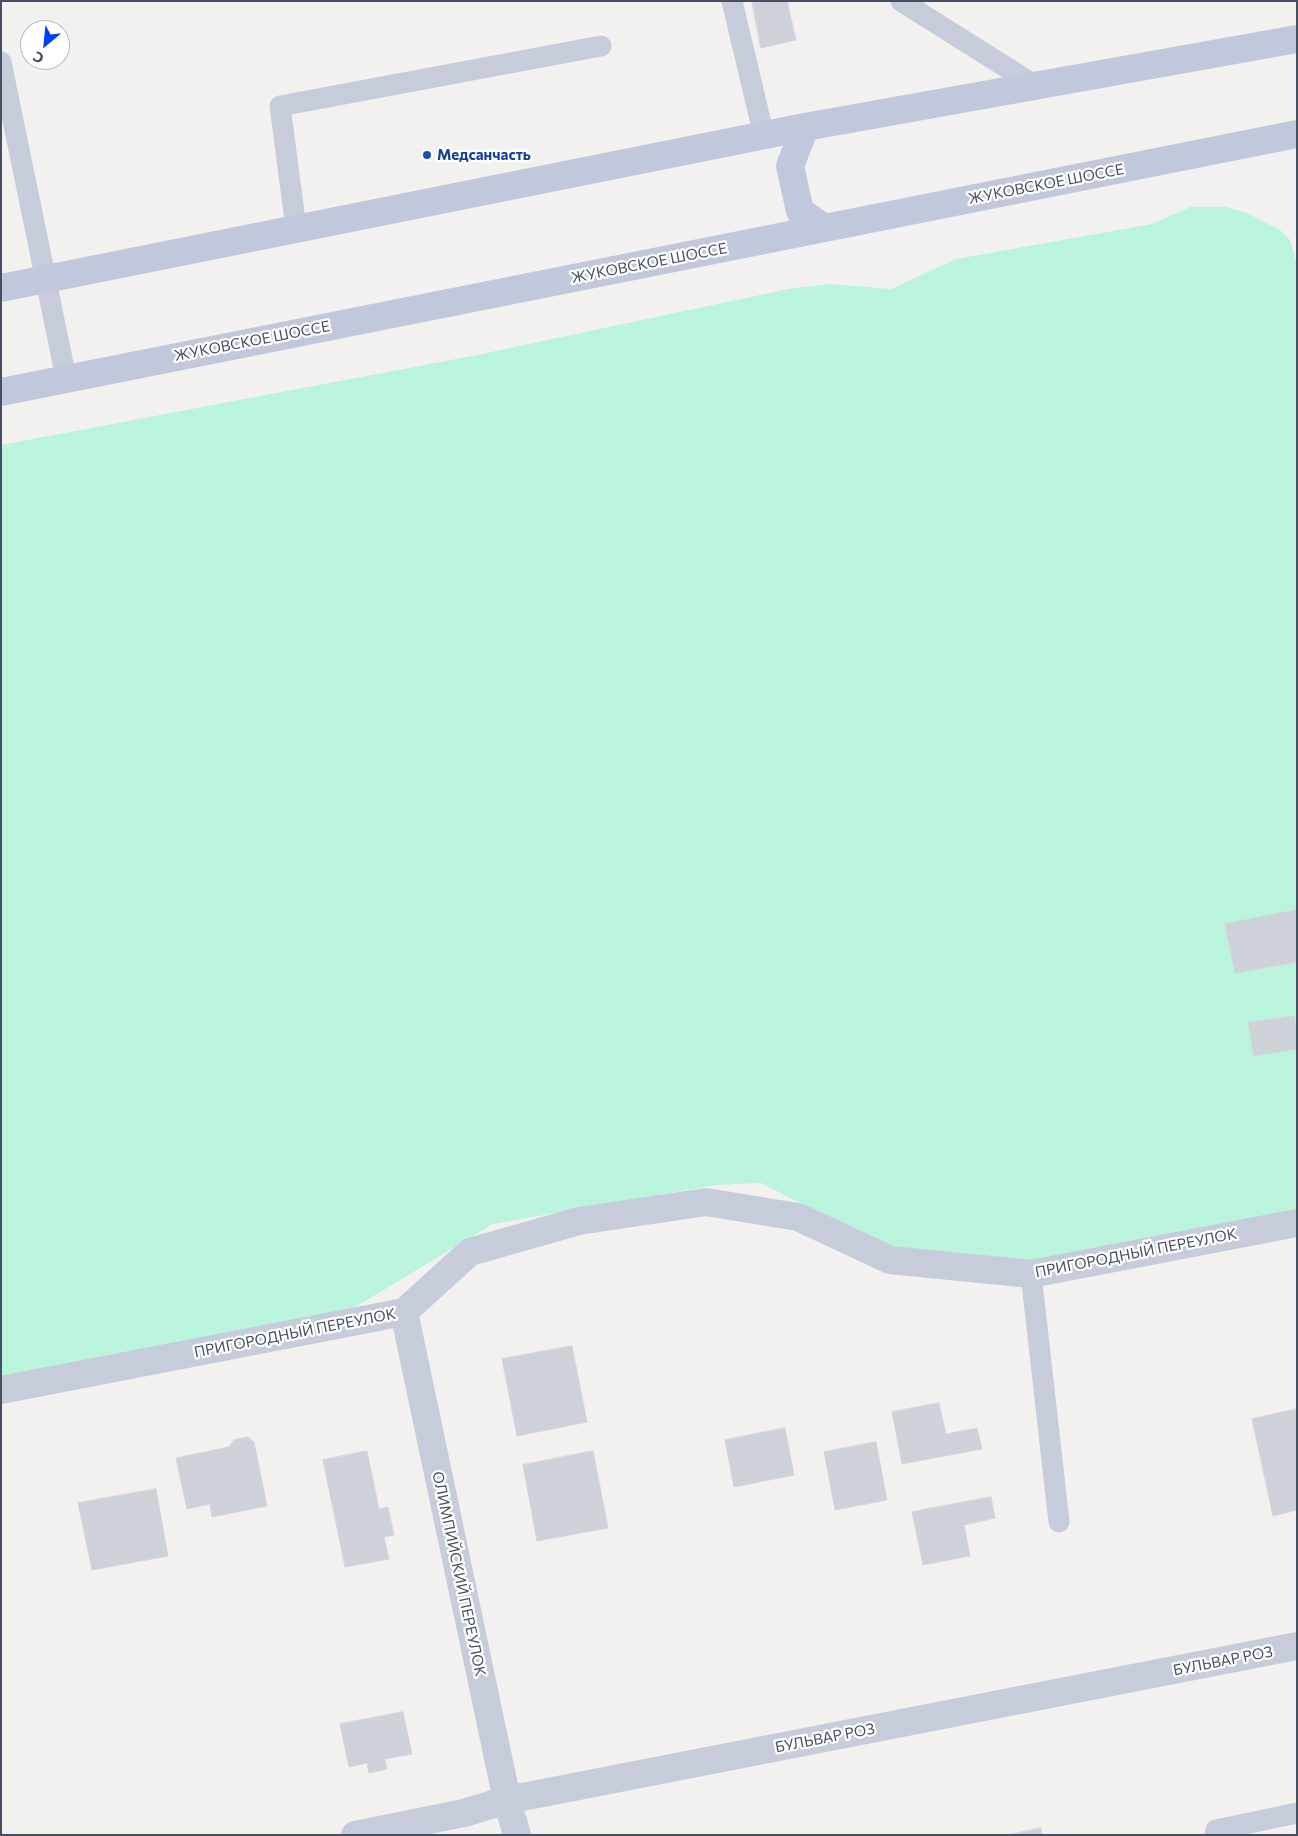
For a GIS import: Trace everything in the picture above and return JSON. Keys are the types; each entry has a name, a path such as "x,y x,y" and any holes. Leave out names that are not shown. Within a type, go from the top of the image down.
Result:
{"main road":[{"path":"1,288 805,127 1297,39"},
{"path":"805,127 790,166 800,210 824,228"},
{"name":"ЖУКОВСКОЕ ШОССЕ","path":"1,392 1297,134"}],"street":[{"name":"ПРИГОРОДНЫЙ ПЕРЕУЛОК","path":"1,1390 404,1312 470,1252 579,1220 706,1202 798,1217 890,1260 1031,1274 1297,1223"},
{"name":"ОЛИМПИЙСКИЙ ПЕРЕУЛОК","path":"404,1312 507,1800 517,1835"},
{"name":"БУЛЬВАР РОЗ","path":"354,1835 464,1813 507,1800 1297,1646"}],"lane":[{"path":"732,1 764,136"},
{"path":"901,1 1036,86"},
{"path":"296,228 280,106 601,46"},
{"path":"1,62 66,378"},
{"path":"1031,1274 1059,1522"},
{"path":"1215,1835 1216,1830 1297,1813"}],"green space":[{"path":"1190,207 1226,207 1247,213 1280,230 1290,240 1297,264 1297,1209 1028,1262 911,1255 876,1242 761,1183 716,1185 493,1224 342,1315 1,1379 1,445 472,356 788,289 830,284 891,289 956,259 1152,224"}],"building":[{"path":"752,1 787,1 796,40 761,48"},
{"path":"1297,910 1297,962 1235,973 1225,924"},
{"path":"1294,1016 1297,1031 1297,1049 1254,1056 1248,1023"},
{"path":"572,1346 587,1422 517,1436 502,1359"},
{"path":"939,1403 946,1434 977,1428 982,1449 902,1464 892,1412"},
{"path":"1297,1409 1297,1510 1273,1516 1252,1419"},
{"path":"785,1428 794,1475 734,1487 725,1440"},
{"path":"248,1437 254,1442 267,1506 212,1517 210,1504 187,1509 176,1458 229,1447 234,1440"},
{"path":"876,1442 887,1500 835,1510 824,1452"},
{"path":"367,1451 379,1509 388,1507 394,1535 384,1537 389,1559 345,1567 323,1460"},
{"path":"593,1451 608,1528 537,1541 523,1465"},
{"path":"156,1489 168,1556 92,1570 78,1503"},
{"path":"991,1497 995,1518 964,1525 970,1556 923,1565 912,1512"},
{"path":"403,1712 412,1754 385,1759 387,1769 369,1773 367,1763 349,1767 340,1724"},
{"path":"1041,1828 1042,1835 1009,1835"}],"place":[{"name":"Медсанчасть","path":"427,155"}]}
